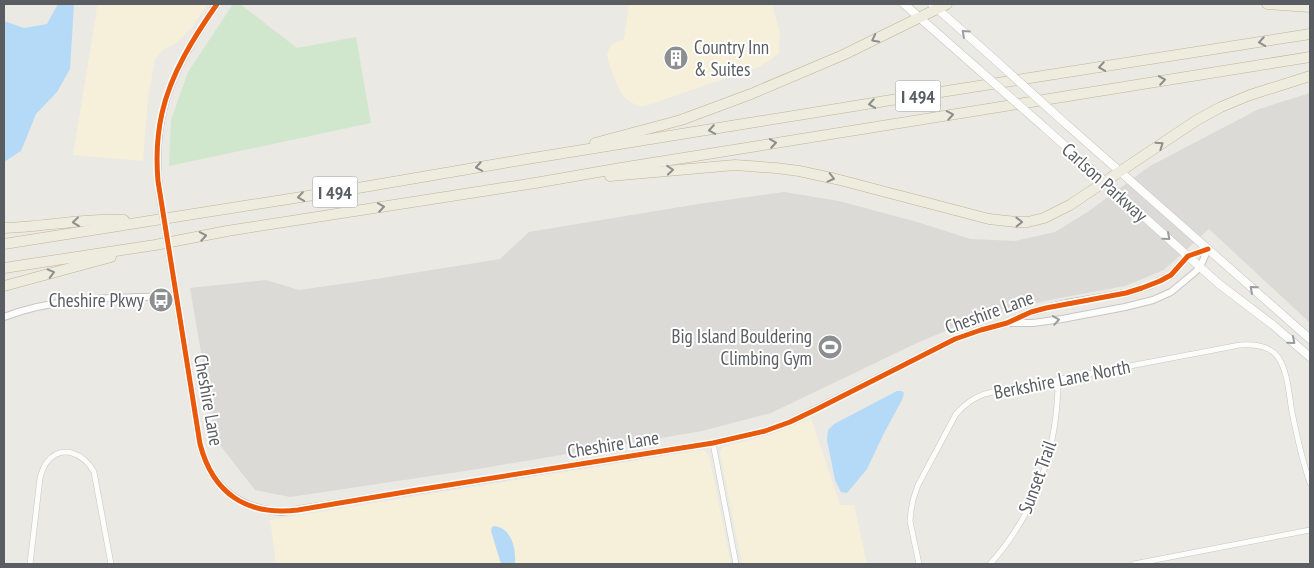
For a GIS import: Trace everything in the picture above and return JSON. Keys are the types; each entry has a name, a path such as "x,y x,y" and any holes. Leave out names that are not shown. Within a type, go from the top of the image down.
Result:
{"highway":[{"path":"1267,4 1310,7"},
{"path":"527,159 601,142 696,116 814,68 919,17 938,5"},
{"name":"I 494","path":"4,244 1310,34"},
{"name":"I 494","path":"4,268 1310,56"},
{"path":"535,183 728,166 751,166 799,171 836,179 989,219 1016,222 1035,220 1057,212 1089,193 1192,123 1221,107 1250,95 1310,76"},
{"path":"4,228 106,219 142,222"},
{"path":"4,286 155,244"}],"main road":[{"name":"Carlson Parkway","path":"904,4 1219,284 1273,325 1310,357"},
{"name":"Carlson Parkway","path":"938,5 1066,124 1310,339"}],"street":[{"name":"Cheshire Lane","path":"217,4 201,27 179,67 168,92 158,133 158,181 204,459 218,483 240,501 253,507 282,512 298,510 713,444 765,431 790,422 955,339 1007,323 1031,312 1126,293 1142,288 1160,281 1171,274 1188,256 1208,249"},
{"name":"Cheshire Lane","path":"1007,323 1034,323 1062,319 1146,302 1171,292 1181,284 1200,267 1208,249"},
{"path":"4,317 28,309 82,299 176,296"},
{"name":"Berkshire Lane North","path":"918,564 910,511 918,485 956,414 972,399 987,393 1240,345 1264,346 1277,356 1284,370 1302,458 1310,483"},
{"name":"Sunset Trail","path":"990,564 1003,549 1022,520 1042,478 1055,428 1058,379"},
{"path":"713,444 736,564"},
{"path":"30,564 40,478 48,461 55,456 65,453 73,453 80,456 90,464 94,472 111,564"},
{"path":"1134,564 1310,530"}],"shaded area":[{"path":"97,4 208,4 191,29 176,43 163,50 155,60 148,98 143,161 73,155"},
{"path":"629,4 772,4 780,34 779,53 759,67 648,105 634,104 621,93 607,55 612,44 624,39"},
{"path":"1310,93 1310,323 1209,229 1164,270 1125,286 1049,300 982,316 919,342 771,413 702,431 478,469 290,497 255,490 216,440 190,288 266,280 299,290 500,259 529,232 784,192 839,201 971,239 1015,241 1055,232 1089,211 1150,166 1259,109"},
{"path":"811,418 840,505 854,505 867,564 742,564 720,453 721,450 723,447 769,435"},
{"path":"701,450 709,455 731,564 276,564 270,520"}],"green space":[{"path":"233,4 240,4 297,48 356,37 371,123 169,166 171,120 188,72"}],"water":[{"path":"58,4 74,4 70,69 57,92 36,114 21,151 4,162 4,21 24,28 47,24"},
{"path":"897,391 904,393 902,400 867,469 847,493 841,492 835,480 827,440 828,430 834,424"},
{"path":"494,526 505,531 512,540 515,564 501,564 491,531"}],"cycle path":[{"path":"217,4 184,56 166,98 158,138 158,181 200,444 206,461 223,488 235,498 248,505 263,509 280,511 298,510 713,443 765,431 815,410 955,339 1007,323 1031,312 1126,293 1142,288 1171,275 1188,256 1208,249"}],"place":[{"name":"Country Inn & Suites","path":"676,58"},
{"name":"Cheshire Pkwy","path":"161,300"},
{"name":"Big Island Bouldering Climbing Gym","path":"830,347"}]}
